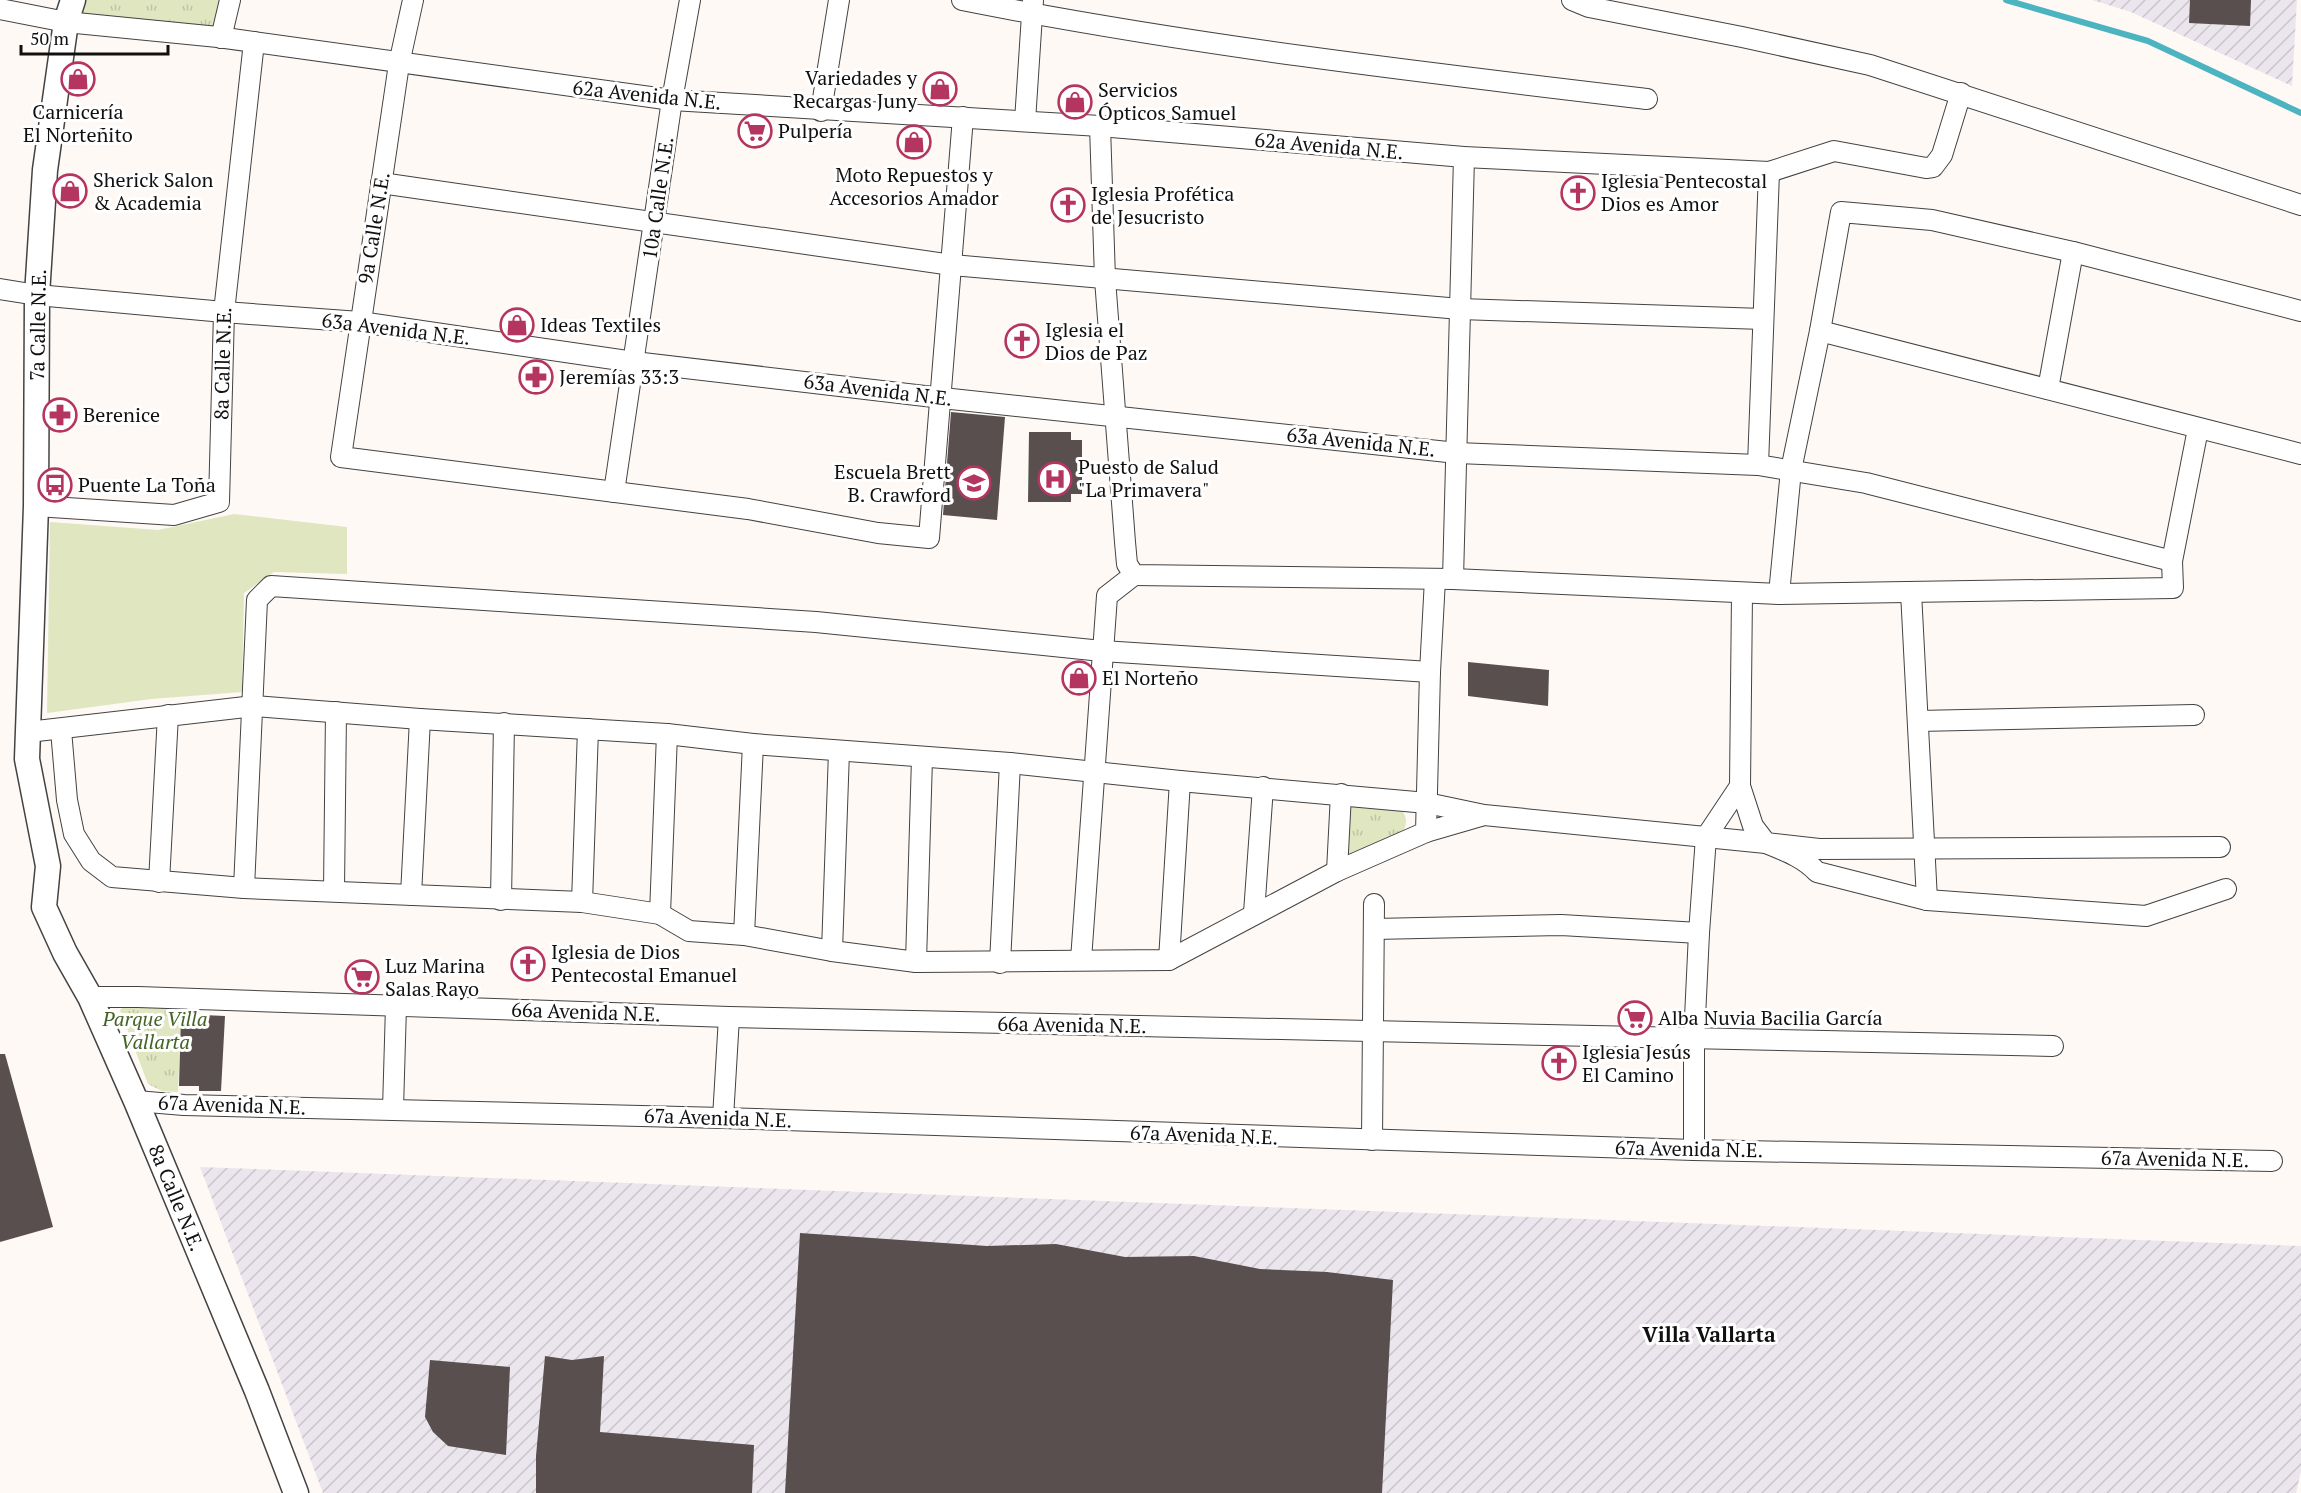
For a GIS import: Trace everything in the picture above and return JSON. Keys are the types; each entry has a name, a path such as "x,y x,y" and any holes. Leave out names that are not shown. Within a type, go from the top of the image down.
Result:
{"street":[{"path":"221,38 230,0"},
{"name":"9a Calle N.E.","path":"413,0 399,64 341,457 614,492"},
{"name":"10a Calle N.E.","path":"614,492 672,100 690,0"},
{"path":"821,111 839,0"},
{"path":"962,0 1033,7 1162,37 1481,80 1647,99"},
{"path":"1572,0 1589,7 1870,65 2301,205"},
{"path":"1024,121 1033,7"},
{"name":"62a Avenida N.E.","path":"0,9 70,11 221,38 672,100 821,111 1100,126 1464,157 1769,172 1834,151 1926,168 1933,166 1942,156 1961,93"},
{"name":"7a Calle N.E.","path":"44,907 48,866 27,759 36,506 37,295 45,170 70,11"},
{"name":"8a Calle N.E.","path":"36,506 174,515 219,502 224,312 254,42"},
{"path":"614,492 748,509 878,533 929,538 963,117"},
{"path":"1100,126 1105,279 1127,564 1134,576"},
{"path":"1426,832 1430,672 1444,579 1457,453 1464,157"},
{"path":"1758,465 1769,172"},
{"path":"381,183 952,265 1460,309 1763,319"},
{"path":"1779,594 1791,471 1820,331 1841,212 1932,220 2073,252 2301,311"},
{"path":"2049,389 2073,252"},
{"name":"63a Avenida N.E.","path":"0,289 37,295 360,322 634,362 942,398 1457,453 1758,465 1866,483 2172,561"},
{"path":"1820,331 2301,454"},
{"path":"1081,960 1107,596 1134,576 1444,579 1779,594 2173,588 2172,561 2198,429"},
{"path":"244,888 254,706 256,600 271,586 816,622 1102,651 1430,672"},
{"path":"1742,592 1740,786 1753,826 1766,843 1796,856 1817,872 1927,900 2146,916 2226,889"},
{"path":"1911,592 1927,900"},
{"path":"28,732 254,706 667,734 753,744 1011,763 1180,781 1341,794 1427,803 1484,815 1705,850 1766,843 1819,849 2220,848"},
{"path":"334,890 336,712"},
{"path":"1918,721 2194,715"},
{"path":"159,882 168,716"},
{"path":"411,895 420,719"},
{"path":"501,900 504,723"},
{"path":"61,729 67,800 74,834 91,861 112,877 244,888 582,902 660,914 689,932 744,935 832,951 916,962 1169,960 1337,871 1426,832 1484,815"},
{"path":"582,902 588,729"},
{"path":"660,914 667,734"},
{"path":"744,935 753,744"},
{"path":"832,951 839,751"},
{"path":"916,962 922,758"},
{"path":"1000,963 1011,763"},
{"path":"1169,960 1180,781"},
{"path":"1694,1150 1694,1039 1705,850 1740,786"},
{"path":"1254,913 1263,787"},
{"path":"1337,871 1341,794"},
{"path":"1372,1140 1374,904"},
{"name":"8a Calle N.E.","path":"44,907 65,954 90,997 136,1101 257,1391 296,1493"},
{"path":"1374,929 1561,925 1699,933"},
{"name":"66a Avenida N.E.","path":"90,997 729,1017 1373,1033 2053,1046"},
{"path":"393,1109 396,1006"},
{"path":"723,1118 729,1017"},
{"name":"67a Avenida N.E.","path":"136,1101 184,1105 723,1118 1694,1150 2271,1161"}],"shaded area":[{"path":"2092,0 2297,0 2292,86 2131,12"},
{"path":"200,1167 2301,1246 2301,1471 2296,1493 323,1493"}],"green space":[{"path":"73,0 228,0 218,37 66,22"},
{"path":"234,514 347,527 347,574 274,572 244,593 242,692 151,699 47,713 50,522 158,530"},
{"path":"1351,805 1401,809 1406,821 1402,834 1347,858"},
{"name":"Parque Villa Vallarta","path":"128,1004 181,1007 178,1092 162,1091 148,1084 120,1010"}],"building":[{"path":"2190,0 2251,0 2250,26 2189,23"},
{"path":"951,412 1005,417 997,520 943,515"},
{"path":"1029,432 1071,432 1071,440 1082,440 1082,494 1071,494 1071,502 1028,502"},
{"path":"1468,662 1549,670 1548,706 1468,696"},
{"path":"181,1014 225,1016 221,1091 199,1091 199,1086 179,1086"},
{"path":"0,1054 5,1054 53,1227 0,1242"},
{"path":"800,1233 987,1246 1056,1244 1125,1257 1194,1256 1260,1269 1327,1272 1393,1280 1382,1493 785,1493"},
{"path":"545,1356 572,1360 604,1356 600,1432 754,1445 752,1493 536,1493 536,1456"},
{"path":"430,1360 510,1367 506,1455 448,1446 433,1432 425,1417"}],"waterway":[{"path":"2006,0 2148,41 2301,113"}],"place":[{"name":"Carnicería El Norteñito","path":"78,79"},
{"name":"Variedades y Recargas Juny","path":"940,89"},
{"name":"Servicios Ópticos Samuel","path":"1075,102"},
{"name":"Pulpería","path":"755,131"},
{"name":"Moto Repuestos y Accesorios Amador","path":"914,142"},
{"name":"Sherick Salon & Academia","path":"70,191"},
{"name":"Iglesia Pentecostal Dios es Amor","path":"1578,193"},
{"name":"Iglesia Profética de Jesucristo","path":"1068,205"},
{"name":"Ideas Textiles","path":"517,325"},
{"name":"Iglesia el Dios de Paz","path":"1022,341"},
{"name":"Jeremías 33:3","path":"536,377"},
{"name":"Berenice","path":"60,415"},
{"name":"Puesto de Salud \"La Primavera\"","path":"1055,479"},
{"name":"Escuela Brett B. Crawford","path":"974,483"},
{"name":"Puente La Toña","path":"55,485"},
{"name":"El Norteño","path":"1079,678"},
{"name":"Iglesia de Dios Pentecostal Emanuel","path":"528,964"},
{"name":"Luz Marina Salas Rayo","path":"362,977"},
{"name":"Alba Nuvia Bacilia García","path":"1635,1018"},
{"name":"Iglesia Jesús El Camino","path":"1559,1063"}],"district":[{"name":"Villa Vallarta","path":"1709,1335"}]}
